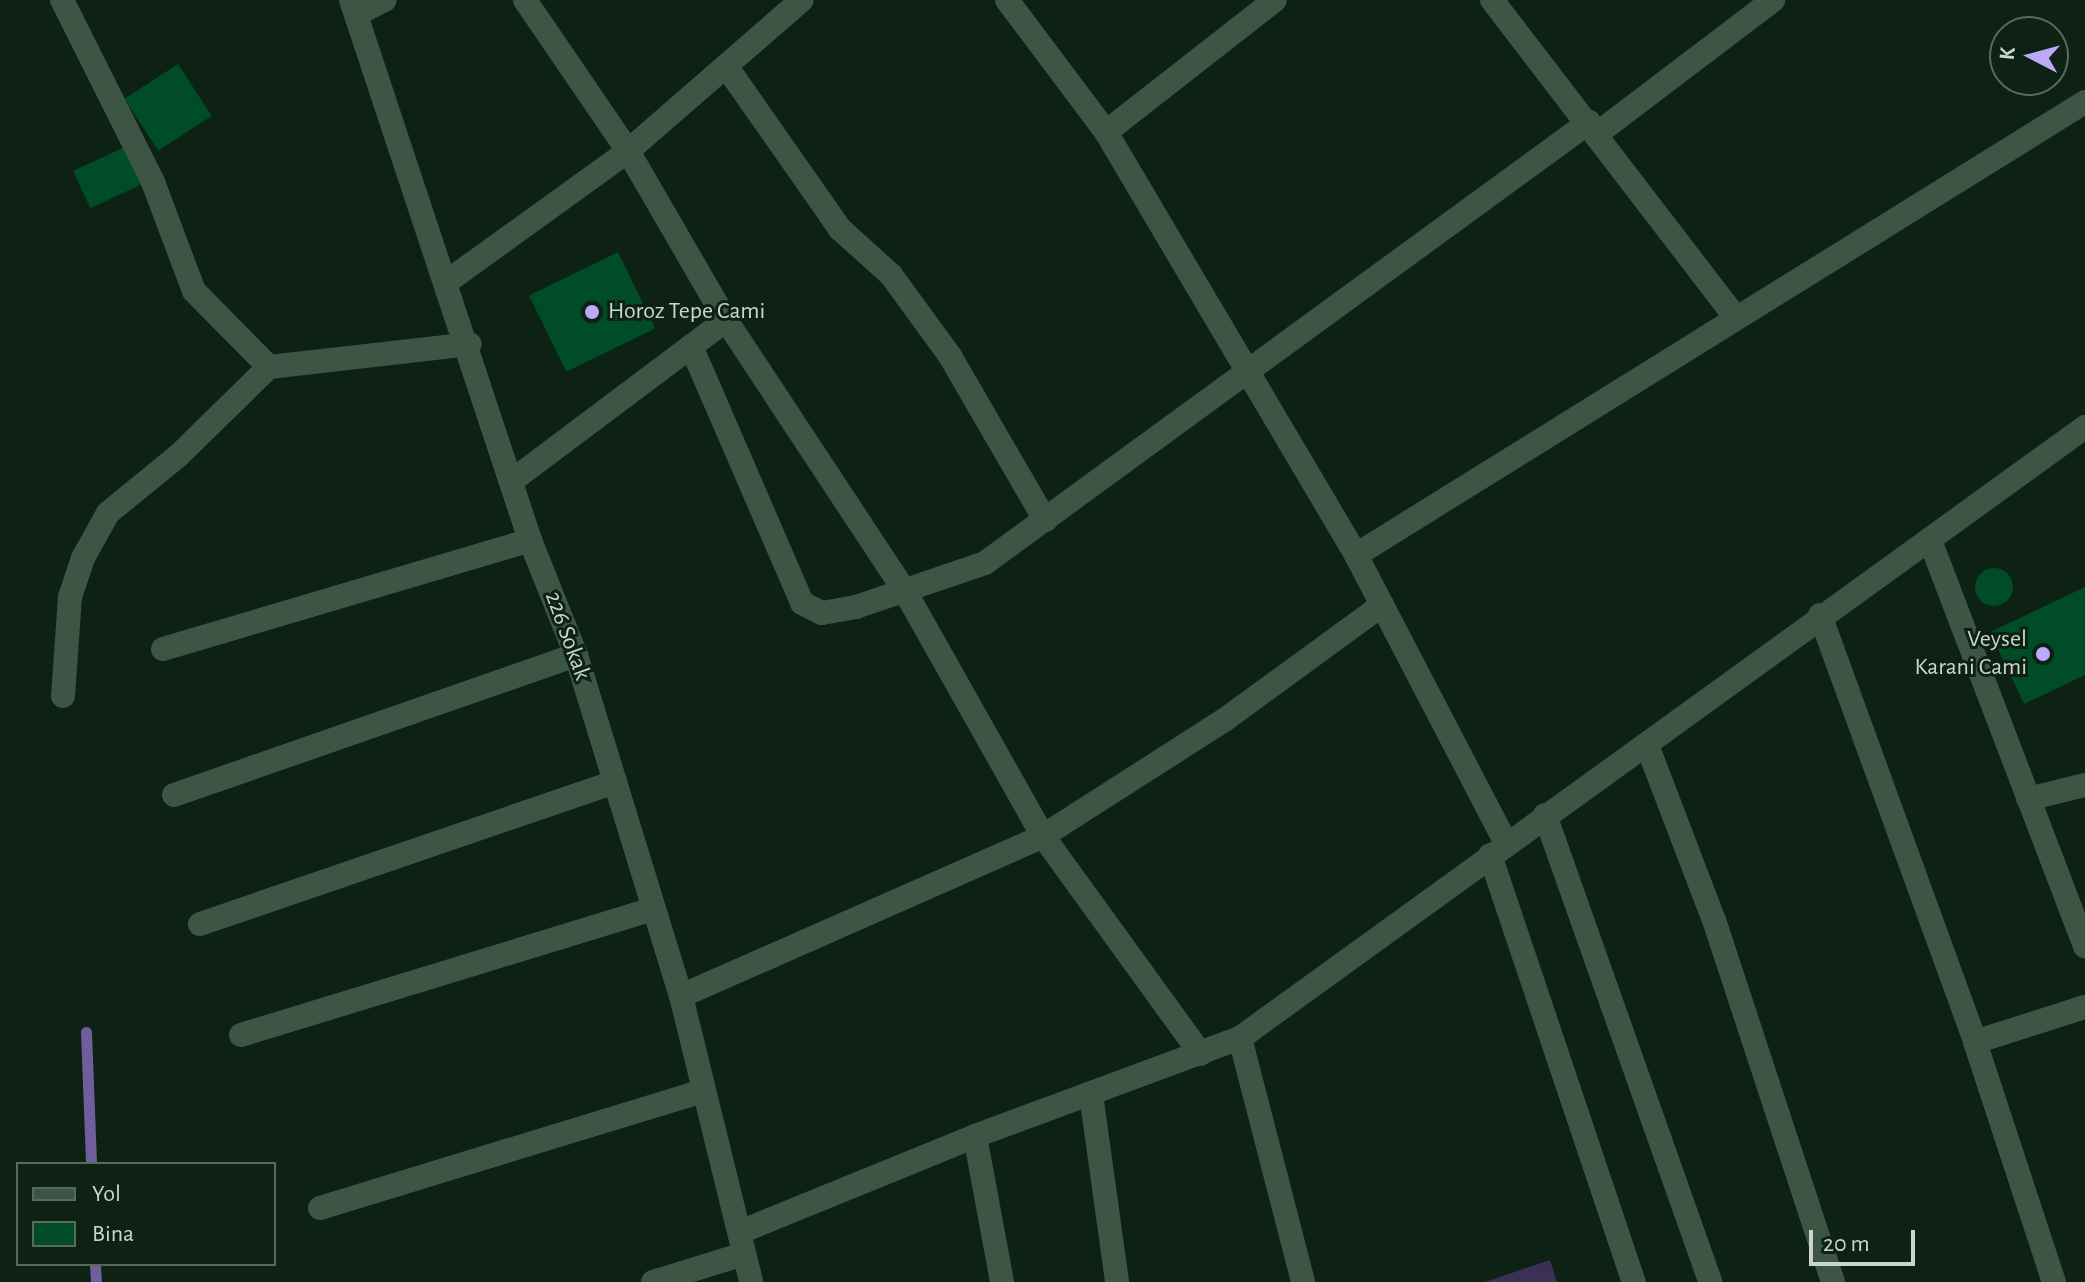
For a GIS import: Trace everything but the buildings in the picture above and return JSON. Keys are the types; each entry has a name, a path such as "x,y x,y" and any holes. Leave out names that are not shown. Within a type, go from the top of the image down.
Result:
{"street":[{"path":"62,0 153,182 194,291 269,367"},
{"path":"354,7 385,0"},
{"path":"525,0 628,151 726,320 906,593 1043,836 1201,1054"},
{"path":"448,281 628,151 802,0"},
{"path":"1007,0 1106,132 1356,555 1382,605 1498,849 1634,1282"},
{"path":"1106,132 1275,0"},
{"path":"1492,0 1594,128 1736,318"},
{"path":"691,346 802,603 822,613 906,593 985,563 1773,0"},
{"name":"226 Sokak","path":"354,7 470,344 530,540 576,655 651,910 681,996 700,1092 751,1282"},
{"path":"726,66 840,229 891,275 950,356 1045,520"},
{"path":"1356,555 2085,102"},
{"path":"513,480 726,320"},
{"path":"63,696 70,597 83,558 108,513 178,456 269,367 470,344"},
{"path":"653,1282 975,1136 1240,1038 1545,815 1647,745 1820,615 1931,543 2085,427"},
{"path":"163,649 530,540"},
{"path":"1931,543 2085,947"},
{"path":"681,996 1043,836 1223,721 1382,605"},
{"path":"1820,615 1975,1042 2054,1282"},
{"path":"174,795 576,655"},
{"path":"1647,745 1714,920 1833,1282"},
{"path":"200,924 615,782"},
{"path":"2028,799 2085,785"},
{"path":"1545,815 1710,1282"},
{"path":"241,1035 651,910"},
{"path":"1975,1042 2085,1007"},
{"path":"1240,1038 1303,1282"},
{"path":"320,1208 700,1092"},
{"path":"1091,1094 1117,1282"},
{"path":"975,1136 1002,1282"}],"shaded area":[{"path":"1550,1260 1557,1282 1485,1282"}],"waterway":[{"path":"86,1032 91,1162"},
{"path":"95,1266 96,1282"}],"place":[{"name":"Horoz Tepe Cami","path":"592,312"},
{"name":"Veysel Karani Cami","path":"2043,654"}]}
